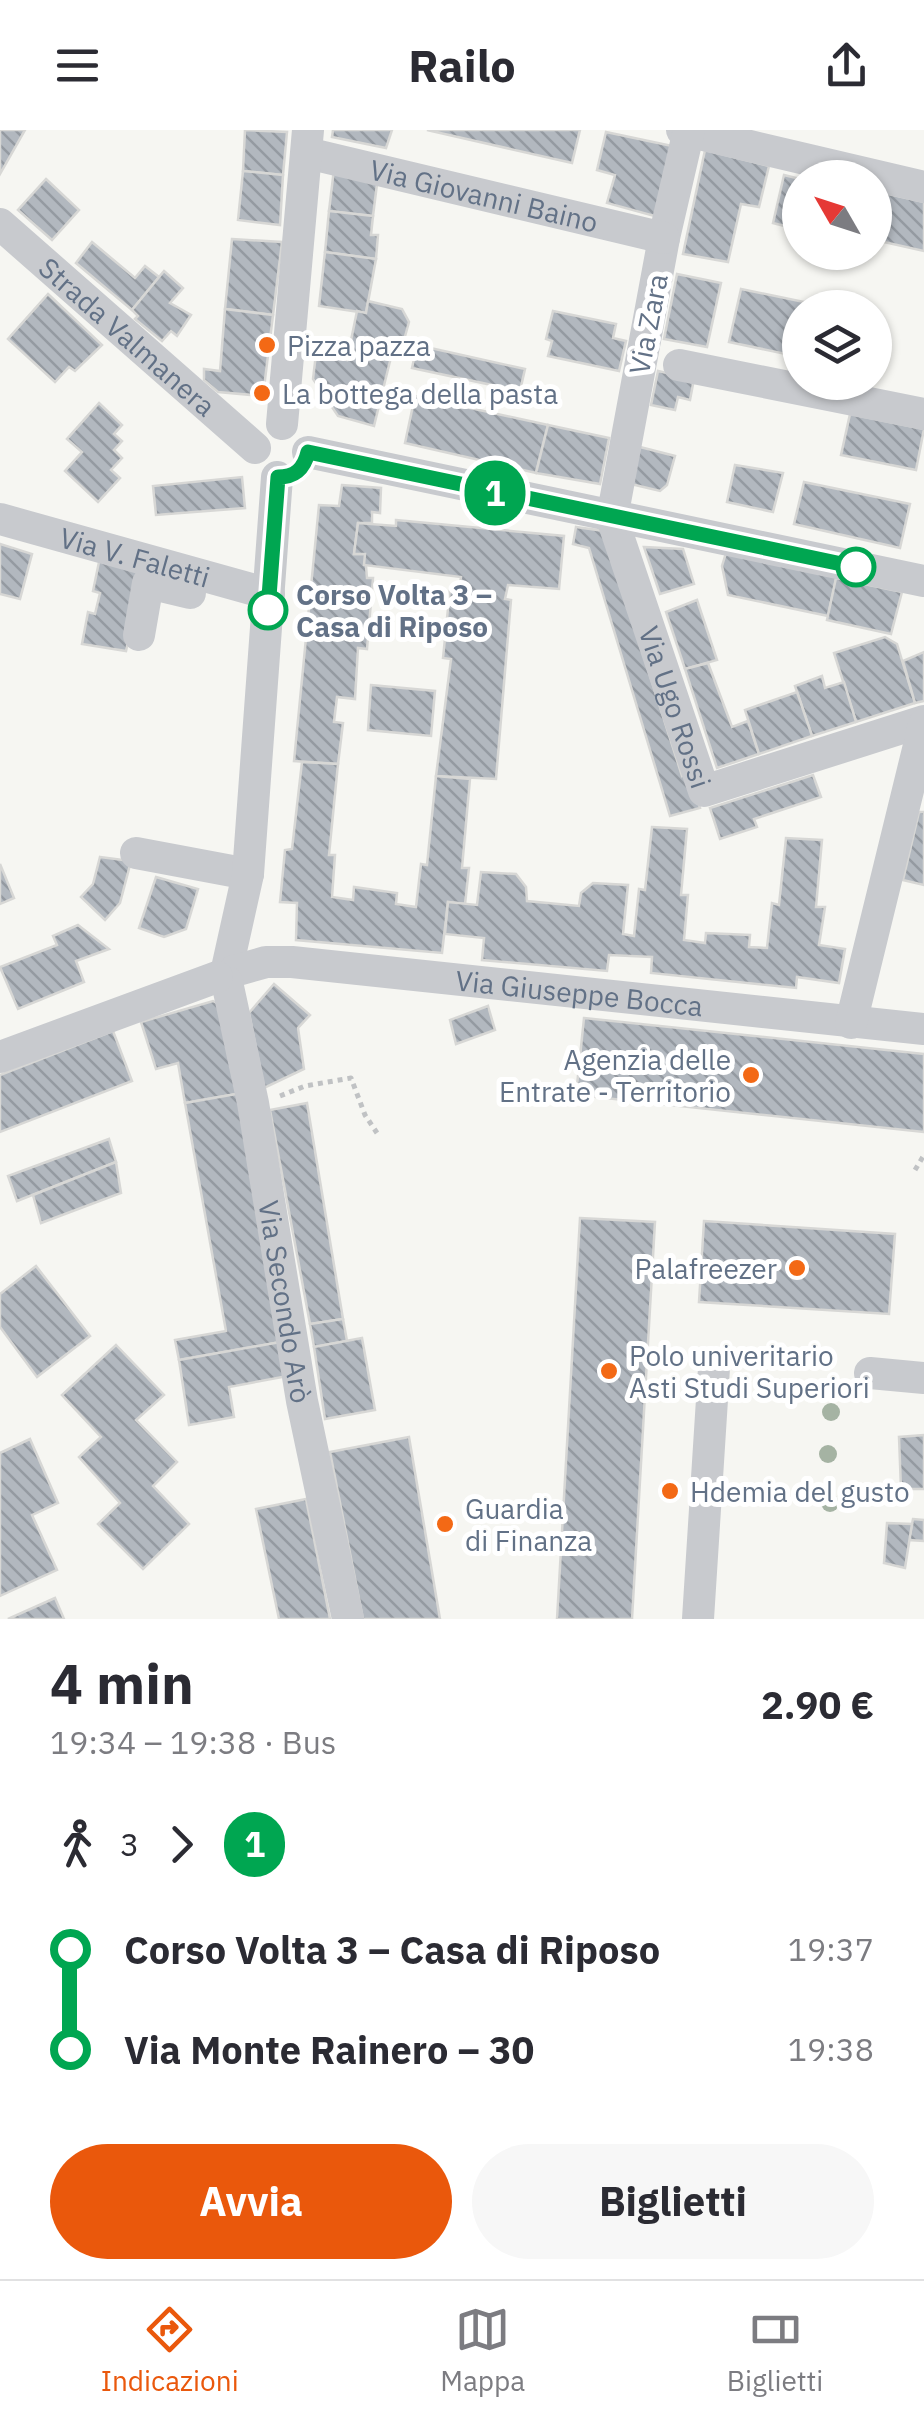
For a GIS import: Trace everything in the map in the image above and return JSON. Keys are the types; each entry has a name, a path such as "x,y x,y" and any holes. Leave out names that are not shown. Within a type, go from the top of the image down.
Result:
{"street":[{"path":"687,130 924,187"},
{"name":"Via Zara","path":"612,518 687,130"},
{"path":"282,424 308,142"},
{"name":"Via Giovanni Baino","path":"308,142 664,238"},
{"name":"Strada Valmanera","path":"0,224 255,448"},
{"path":"680,365 924,414"},
{"path":"282,424 301,432 308,452 295,474 278,477 258,464 255,448 267,428 282,424"},
{"path":"308,452 924,580"},
{"path":"227,973 248,874 278,477"},
{"name":"Via Ugo Rossi","path":"612,518 704,791 924,724"},
{"name":"Via V. Faletti","path":"0,519 268,602"},
{"path":"139,635 148,583 268,602"},
{"path":"851,1022 915,798 924,724"},
{"path":"136,853 248,874"},
{"name":"Via Giuseppe Bocca","path":"0,1057 266,962 924,1029"},
{"name":"Via Secondo Arò","path":"227,973 253,1103 302,1401 348,1619"},
{"path":"698,1619 714,1368"},
{"path":"870,1373 924,1378"}],"path":[{"path":"268,1100 305,1086 351,1078 365,1115 377,1133"},
{"path":"915,1170 924,1155"}],"building":[{"path":"0,130 25,130 0,174"},
{"path":"245,130 287,132 283,175 243,171"},
{"path":"333,130 392,130 386,148 332,137"},
{"path":"427,130 580,130 572,163"},
{"path":"606,132 672,146 658,217 607,203 615,175 597,170"},
{"path":"705,150 769,166 759,207 741,204 728,262 683,254"},
{"path":"334,169 378,176 373,216 329,211"},
{"path":"243,171 283,175 280,225 238,220"},
{"path":"46,179 79,210 52,240 18,210"},
{"path":"782,184 782,225 773,223"},
{"path":"892,195 924,202 924,251 892,244"},
{"path":"329,211 373,216 371,235 378,235 376,259 325,252"},
{"path":"232,239 282,242 273,315 225,309"},
{"path":"92,242 135,278 145,266 159,277 132,310 76,263"},
{"path":"325,252 376,259 366,313 319,306"},
{"path":"164,271 183,288 170,303 191,315 177,336 171,331 162,341 135,319 138,316 132,310"},
{"path":"677,274 721,283 707,347 664,339"},
{"path":"741,289 782,297 782,353 729,342"},
{"path":"48,294 102,345 75,371 69,367 55,382 8,339"},
{"path":"368,301 402,309 409,322 404,340 394,345 374,426 338,416 313,379 316,354 347,360 357,311 366,313"},
{"path":"225,309 273,315 263,396 218,392 204,380 204,369 220,371"},
{"path":"553,311 616,324 613,338 626,341 619,371 548,356 552,341 546,339"},
{"path":"417,345 525,369 520,391 412,368"},
{"path":"658,371 694,379 690,400 678,397 675,410 651,405"},
{"path":"415,396 548,425 536,473 405,443"},
{"path":"99,403 122,425 114,434 122,441 114,450 122,458 111,470 120,478 98,502 65,471 82,452 67,439"},
{"path":"850,414 924,429 916,470 841,455"},
{"path":"548,425 609,438 600,484 536,473"},
{"path":"640,447 675,456 667,485 660,491 631,484"},
{"path":"735,465 783,473 773,512 727,502"},
{"path":"242,477 245,508 156,515 153,486"},
{"path":"804,482 910,504 900,548 794,524"},
{"path":"342,485 381,488 380,513 372,512 372,523 358,523 354,554 365,554 367,578 373,578 367,649 358,648 355,699 337,697 334,722 343,723 338,764 294,761 319,505 339,506"},
{"path":"396,520 564,536 559,589 508,585 505,599 511,600 496,779 436,776 451,659 443,658 450,589 459,590 461,577 364,565 365,554 354,554 358,523 396,526"},
{"path":"576,527 604,531 682,776 689,773 700,808 670,816 589,548 573,544"},
{"path":"0,544 32,554 20,599 0,594"},
{"path":"644,547 683,549 694,584 660,594"},
{"path":"726,553 837,575 828,616 728,595 722,566"},
{"path":"100,557 144,568 126,651 82,644 88,612 95,614 100,593 93,591"},
{"path":"836,578 902,592 891,634 827,620"},
{"path":"697,600 717,660 685,669 666,612"},
{"path":"885,637 897,644 915,703 856,722 834,653"},
{"path":"924,652 924,701 915,703 903,661"},
{"path":"708,663 732,727 748,721 759,754 717,768 685,669"},
{"path":"822,676 825,688 844,682 856,722 812,736 795,686"},
{"path":"371,685 435,691 431,736 368,730"},
{"path":"797,692 812,736 759,754 745,710"},
{"path":"302,762 338,764 329,855 335,855 332,897 353,900 354,887 397,893 396,904 416,907 421,864 427,865 436,776 470,779 462,868 469,868 465,904 448,902 442,953 296,940 297,903 280,902 285,850 292,849"},
{"path":"813,775 821,797 754,819 757,827 720,839 710,808"},
{"path":"919,812 924,812 924,885 903,880"},
{"path":"652,827 687,829 681,895 688,895 684,940 705,943 706,933 750,935 749,947 767,948 772,903 779,905 786,838 822,840 816,907 825,907 819,945 845,949 839,983 797,977 796,988 651,973 652,957 609,955 607,971 482,960 484,938 445,934 448,902 477,905 481,872 516,874 526,887 527,901 579,906 581,893 593,883 628,885 623,934 634,936 639,889 645,890"},
{"path":"100,857 131,861 120,903 105,920 81,897 93,884"},
{"path":"0,864 14,898 0,904"},
{"path":"156,877 198,889 186,929 164,937 139,928"},
{"path":"78,925 109,949 76,961 84,982 18,1009 0,967 57,945 53,936"},
{"path":"274,984 310,1015 298,1028 304,1069 264,1088 249,1013"},
{"path":"213,1001 226,1008 242,1093 185,1103 178,1063 156,1069 141,1022"},
{"path":"488,1006 495,1030 456,1044 450,1020"},
{"name":"Agenzia delle Entrate - Territorio","path":"584,1018 924,1054 924,1132 576,1095"},
{"path":"113,1031 132,1081 0,1132 0,1075"},
{"path":"242,1093 286,1341 179,1360 175,1340 226,1331 185,1103"},
{"path":"307,1103 343,1319 310,1324 270,1110"},
{"path":"109,1139 116,1162 17,1201 8,1176"},
{"path":"116,1162 121,1193 41,1223 33,1195"},
{"name":"Polo univeritario Asti Studi Superiori","path":"580,1218 655,1222 632,1619 557,1619"},
{"name":"Palafreezer","path":"704,1221 895,1234 889,1314 699,1302"},
{"path":"36,1266 90,1336 37,1377 0,1327 0,1294"},
{"path":"343,1319 347,1341 314,1347 310,1324"},
{"path":"362,1338 375,1410 325,1419 314,1347"},
{"path":"286,1341 293,1375 229,1387 234,1417 189,1425 179,1360"},
{"path":"116,1345 164,1395 136,1420 177,1462 153,1486 189,1524 143,1569 98,1524 120,1503 79,1457 101,1437 62,1395"},
{"path":"924,1435 924,1489 901,1489 899,1437"},
{"path":"409,1437 440,1619 363,1619 330,1452"},
{"path":"30,1439 58,1503 32,1515 57,1570 0,1596 0,1453"},
{"path":"306,1499 330,1619 279,1619 256,1509"},
{"path":"913,1519 924,1520 924,1541 909,1540"},
{"path":"887,1523 912,1524 905,1568 884,1563"},
{"path":"55,1598 64,1619 8,1619"}],"bus line":[{"name":"1","path":"268,610 278,477 295,474 308,452 856,567"}],"place":[{"name":"Pizza pazza","path":"267,345"},
{"name":"La bottega della pasta","path":"262,393"},
{"name":"Corso Volta 3 – Casa di Riposo","path":"268,610"},
{"name":"Agenzia delle Entrate - Territorio","path":"751,1075"},
{"name":"Palafreezer","path":"797,1268"},
{"name":"Polo univeritario Asti Studi Superiori","path":"609,1371"},
{"name":"Hdemia del gusto","path":"670,1491"},
{"name":"Guardia di Finanza","path":"445,1524"}]}
